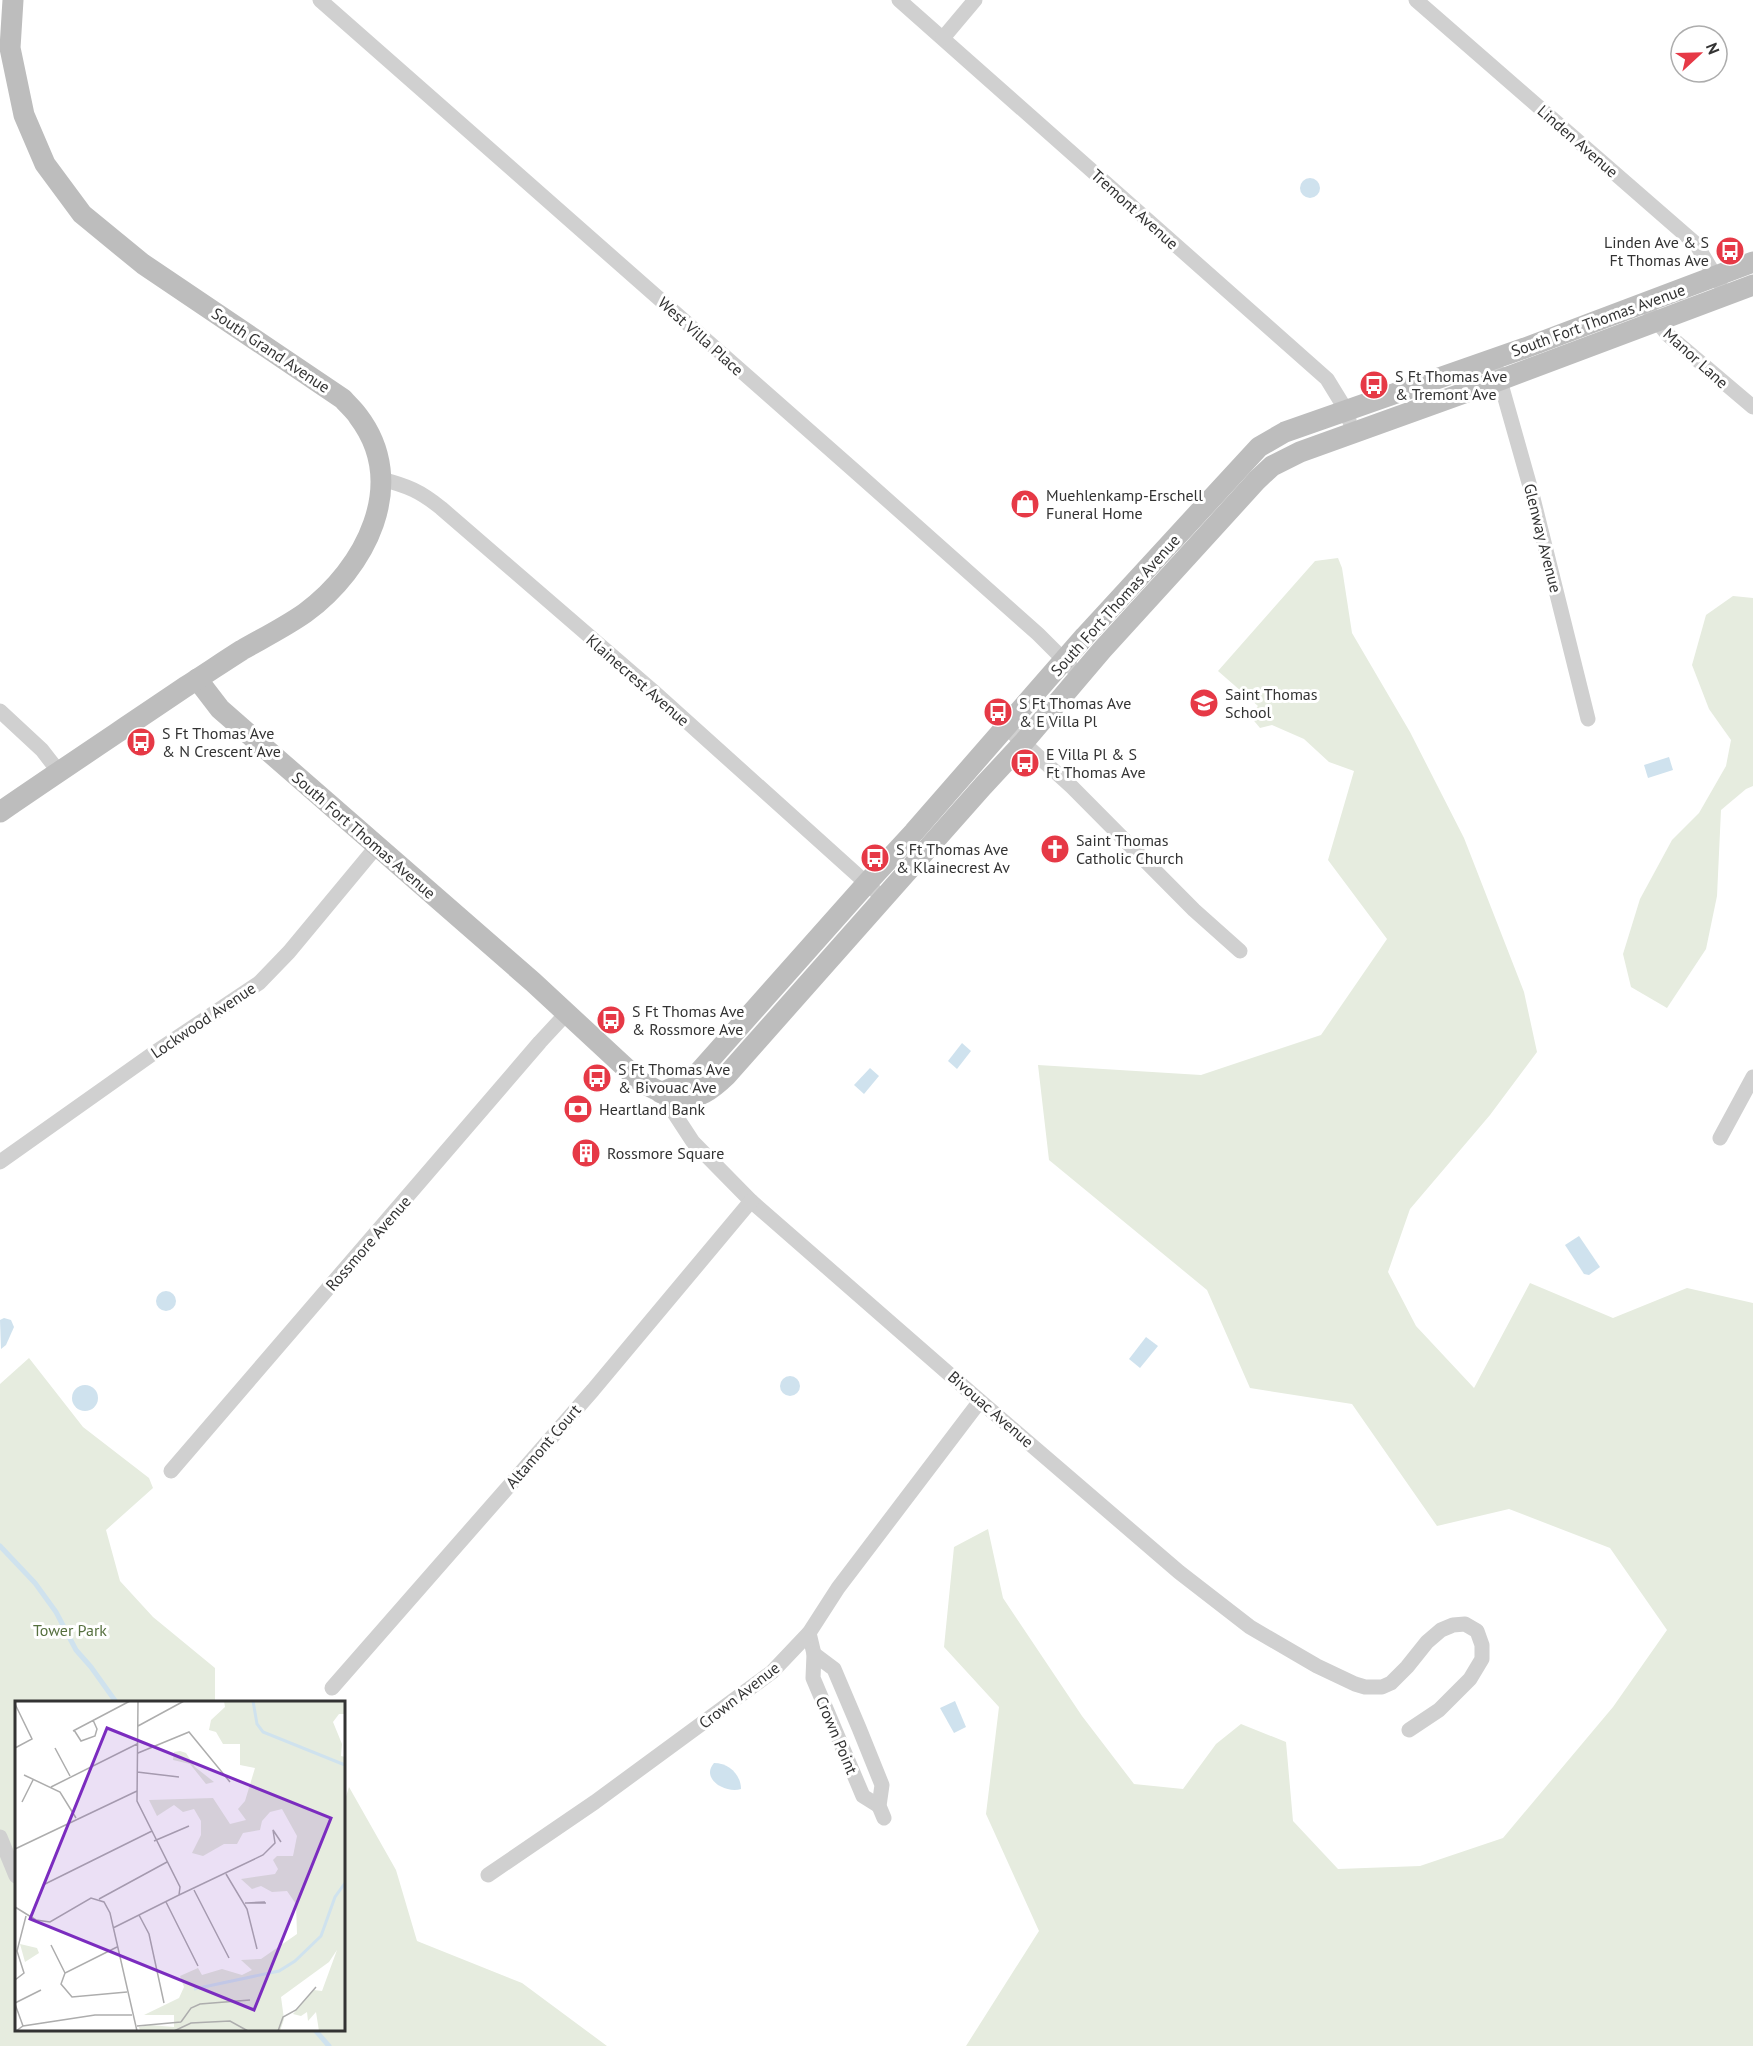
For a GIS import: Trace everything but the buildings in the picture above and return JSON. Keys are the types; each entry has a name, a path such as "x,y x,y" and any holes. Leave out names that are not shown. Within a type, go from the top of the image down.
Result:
{"main road":[{"name":"South Grand Avenue","path":"13,0 10,48 24,115 45,164 82,214 143,264 343,399 359,416 376,452 381,479 373,529 362,550 335,585 306,612 197,680"},
{"name":"South Fort Thomas Avenue","path":"197,680 220,709 533,982 641,1082 661,1093 681,1099 695,1098 712,1089 1023,743 1080,675 1272,466 1288,457 1352,432 1500,380 1650,313 1715,276 1753,262"},
{"name":"South Fort Thomas Avenue","path":"661,1093 699,1072 1064,660 1259,447 1285,432 1493,359 1753,285"},
{"path":"0,813 197,680"}],"street":[{"name":"West Villa Place","path":"320,0 1038,634 1080,675"},
{"name":"Tremont Avenue","path":"899,0 1327,379 1346,410 1352,432"},
{"path":"943,38 975,0"},
{"name":"Linden Avenue","path":"1416,0 1696,243 1726,294"},
{"name":"Manor Lane","path":"1650,313 1668,335 1753,407"},
{"name":"Glenway Avenue","path":"1493,359 1531,490 1588,719"},
{"name":"Klainecrest Avenue","path":"381,479 422,493 438,506 654,692 884,899"},
{"path":"0,711 42,750 59,772"},
{"path":"1006,727 1072,787 1194,910 1240,951"},
{"name":"Lockwood Avenue","path":"0,1162 259,983 289,952 377,846"},
{"name":"Rossmore Avenue","path":"171,1471 566,1014"},
{"path":"1720,1138 1753,1077"},
{"name":"Bivouac Avenue","path":"661,1093 693,1142 751,1201 1179,1572 1250,1628 1317,1666 1365,1687 1382,1687 1390,1683 1407,1667 1426,1642 1442,1630 1453,1625 1465,1624 1477,1630 1482,1645 1482,1659 1470,1679 1439,1710 1409,1730"},
{"name":"Altamont Court","path":"332,1688 593,1390 751,1201"},
{"name":"Crown Avenue","path":"488,1875 589,1806 772,1672 809,1633 838,1588 980,1401"},
{"name":"Crown Point","path":"809,1633 814,1654 813,1678 863,1796 881,1812 882,1785 859,1728 834,1670 814,1654"},
{"path":"0,1837 15,1874"}],"green space":[{"path":"1338,558 1342,568 1352,633 1410,732 1464,838 1524,992 1537,1052 1490,1115 1410,1209 1388,1272 1416,1326 1474,1388 1530,1283 1613,1318 1687,1288 1753,1303 1753,2046 966,2046 1039,1931 986,1814 999,1707 944,1647 954,1547 988,1529 1003,1598 1082,1716 1134,1784 1183,1789 1216,1744 1241,1724 1286,1742 1293,1821 1338,1869 1420,1866 1503,1838 1613,1707 1667,1630 1610,1548 1509,1509 1437,1526 1352,1404 1250,1388 1207,1290 1049,1160 1038,1065 1201,1075 1321,1035 1387,939 1328,860 1354,771 1329,762 1304,739 1272,725 1260,728 1250,716 1258,706 1218,671 1315,561"},
{"path":"1733,596 1753,598 1753,786 1721,810 1717,896 1706,949 1667,1008 1631,987 1623,954 1640,899 1672,840 1699,813 1726,766 1731,740 1709,709 1692,665 1706,615"},
{"name":"Tower Park","path":"29,1358 83,1427 149,1478 153,1488 106,1530 120,1581 153,1617 215,1668 215,1701 15,1701 15,2031 345,2031 345,1800 349,1787 396,1870 417,1941 522,1983 607,2046 0,2046 0,1384"}],"water":[{"path":"1310,178 1317,181 1320,188 1317,195 1310,198 1303,195 1300,188 1303,181"},
{"path":"1669,757 1673,770 1648,778 1644,765"},
{"path":"962,1043 971,1051 957,1069 948,1061"},
{"path":"870,1068 879,1076 864,1094 854,1085"},
{"path":"1579,1236 1600,1267 1589,1275 1584,1274 1565,1245"},
{"path":"166,1291 173,1294 176,1301 173,1308 166,1311 159,1308 156,1301 159,1294"},
{"path":"4,1318 11,1320 14,1327 6,1345 1,1349 0,1320"},
{"path":"1146,1337 1158,1346 1140,1368 1129,1359"},
{"path":"790,1376 797,1379 800,1386 797,1393 790,1396 783,1393 780,1386 783,1379"},
{"path":"85,1385 94,1389 98,1398 94,1407 85,1411 76,1407 72,1398 76,1389"},
{"path":"955,1701 966,1727 954,1733 940,1708"},
{"path":"714,1763 725,1765 733,1771 739,1779 741,1789 728,1789 712,1780 710,1775"}],"waterway":[{"path":"0,1546 35,1583 56,1612 76,1650 115,1701"},
{"path":"316,2031 329,2046"}],"place":[{"name":"Linden Ave & S Ft Thomas Ave","path":"1730,251"},
{"name":"S Ft Thomas Ave & Tremont Ave","path":"1374,385"},
{"name":"Muehlenkamp-Erschell Funeral Home","path":"1025,504"},
{"name":"Saint Thomas School","path":"1204,703"},
{"name":"S Ft Thomas Ave & E Villa Pl","path":"998,712"},
{"name":"S Ft Thomas Ave & N Crescent Ave","path":"141,742"},
{"name":"E Villa Pl & S Ft Thomas Ave","path":"1025,763"},
{"name":"Saint Thomas Catholic Church","path":"1055,849"},
{"name":"S Ft Thomas Ave & Klainecrest Av","path":"875,858"},
{"name":"S Ft Thomas Ave & Rossmore Ave","path":"611,1020"},
{"name":"S Ft Thomas Ave & Bivouac Ave","path":"597,1078"},
{"name":"Heartland Bank","path":"578,1109"},
{"name":"Rossmore Square","path":"586,1153"}]}
